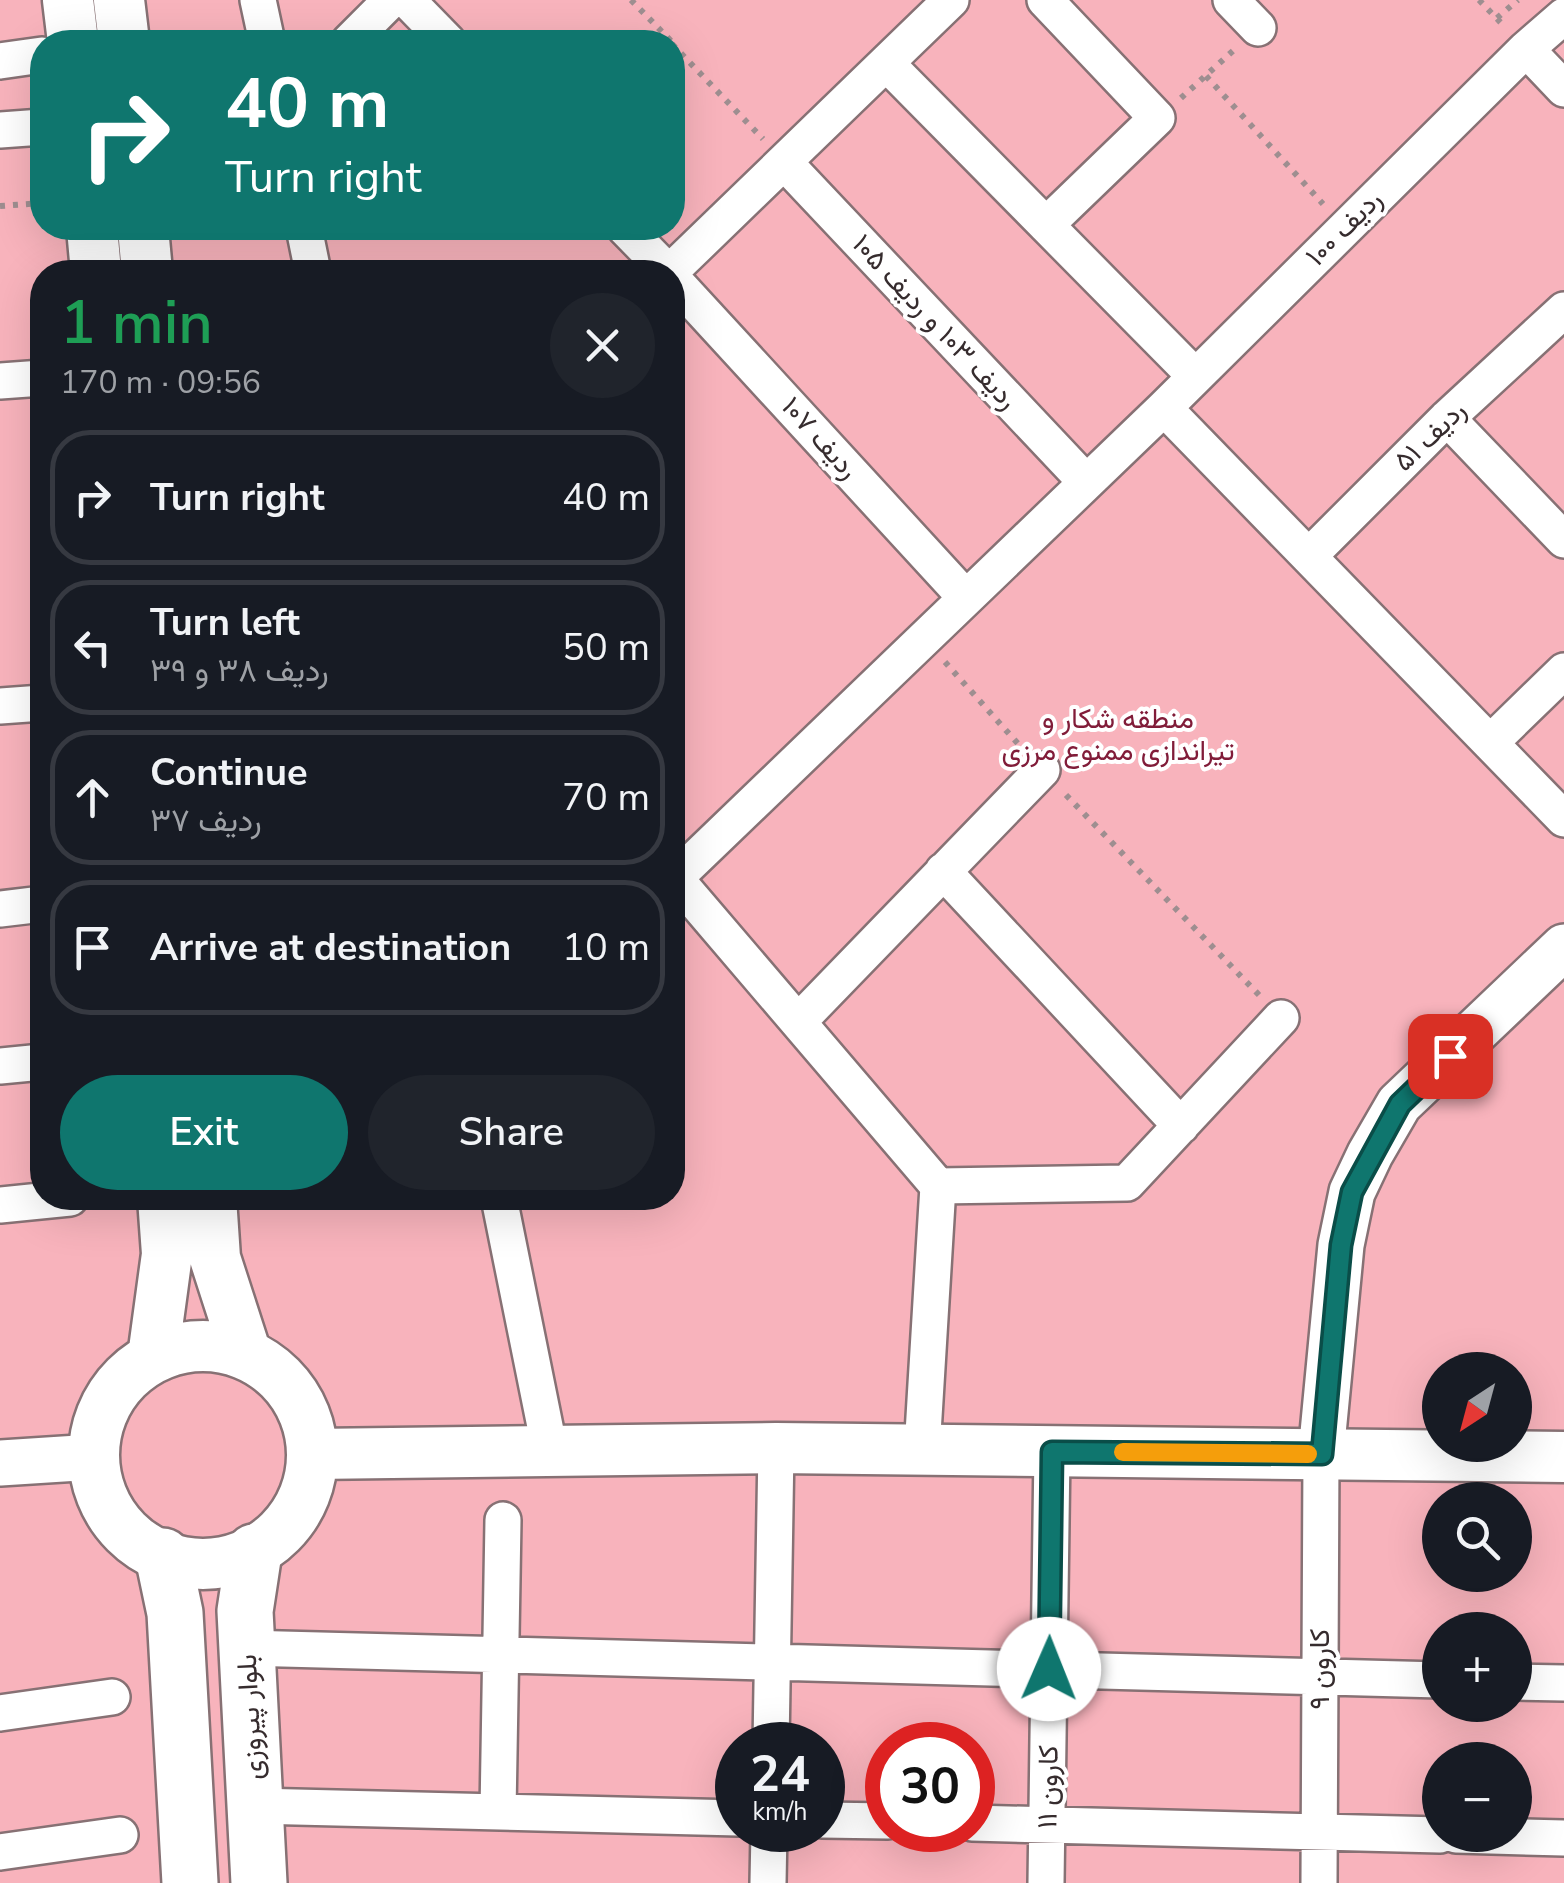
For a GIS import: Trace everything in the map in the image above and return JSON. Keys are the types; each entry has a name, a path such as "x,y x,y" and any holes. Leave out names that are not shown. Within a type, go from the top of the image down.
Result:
{"main road":[{"path":"68,0 72,30"},
{"path":"119,0 123,30"},
{"path":"154,1357 167,1254 164,1210"},
{"path":"213,1210 215,1258 246,1354"},
{"path":"199,1345 246,1354 273,1371 294,1394 308,1423 313,1454 309,1484 298,1512 279,1535 254,1552 209,1564 185,1563 163,1556 135,1540 113,1517 98,1488 94,1457 97,1426 109,1398 128,1375 154,1357 199,1345"},
{"path":"313,1454 776,1448 1564,1457"},
{"name":"بلوار پیروزی","path":"254,1552 245,1612 260,1883"},
{"path":"163,1556 176,1613 190,1883"}],"street":[{"path":"258,0 264,30"},
{"path":"361,30 391,0"},
{"path":"407,0 436,30"},
{"path":"684,260 951,0"},
{"path":"1046,0 1158,118 1046,225"},
{"path":"1232,0 1258,28"},
{"name":"ردیف ۱۰۰","path":"685,869 1564,16"},
{"path":"1526,49 1564,88"},
{"path":"0,61 30,57"},
{"path":"886,63 1195,376"},
{"path":"0,130 30,128"},
{"name":"ردیف ۱۰۳ و ردیف ۱۰۵","path":"784,162 1086,482"},
{"name":"ردیف ۱۰۷","path":"637,240 656,260"},
{"name":"ردیف ۱۰۷","path":"685,290 966,598"},
{"name":"ردیف ۵۱","path":"1309,556 1447,418 1561,320"},
{"path":"0,381 30,379"},
{"path":"1164,408 1564,819"},
{"path":"1447,418 1564,540"},
{"path":"1490,743 1564,672"},
{"path":"0,706 30,704"},
{"path":"798,1022 1042,770"},
{"path":"944,871 1181,1126"},
{"path":"685,893 938,1186 922,1450"},
{"path":"0,908 30,905"},
{"path":"1322,1454 1341,1245 1352,1192 1400,1104 1560,960"},
{"path":"938,1186 1127,1182 1281,1018"},
{"path":"0,1066 30,1063"},
{"path":"0,1204 30,1201"},
{"path":"501,1210 550,1451"},
{"path":"771,1722 776,1448"},
{"name":"کارون ۱۱","path":"1046,1883 1052,1452"},
{"name":"کارون ۹","path":"1319,1883 1322,1454"},
{"path":"0,1463 94,1457"},
{"path":"498,1812 503,1520"},
{"path":"246,1648 1422,1680"},
{"path":"1532,1683 1564,1684"},
{"path":"0,1712 112,1697"},
{"path":"255,1806 715,1817"},
{"path":"995,1824 1422,1834"},
{"path":"0,1852 120,1834"},
{"path":"1532,1837 1564,1838"},
{"path":"768,1883 769,1852"}],"path":[{"path":"631,0 660,30"},
{"path":"1497,18 1518,0"},
{"path":"1158,118 1258,28"},
{"path":"685,57 784,162"},
{"path":"1206,76 1345,228"},
{"path":"0,206 30,204"},
{"path":"924,639 1042,770 1281,1018"}],"green space":[{"name":"منطقه شکار و تیراندازی ممنوع مرزی","path":"0,0 1564,0 1564,1883 0,1883"}],"slow traffic":[{"path":"1123,1452 1308,1454"}],"route":[{"path":"1049,1669 1052,1452 1322,1454 1341,1245 1352,1192 1400,1104 1450,1056"}]}
